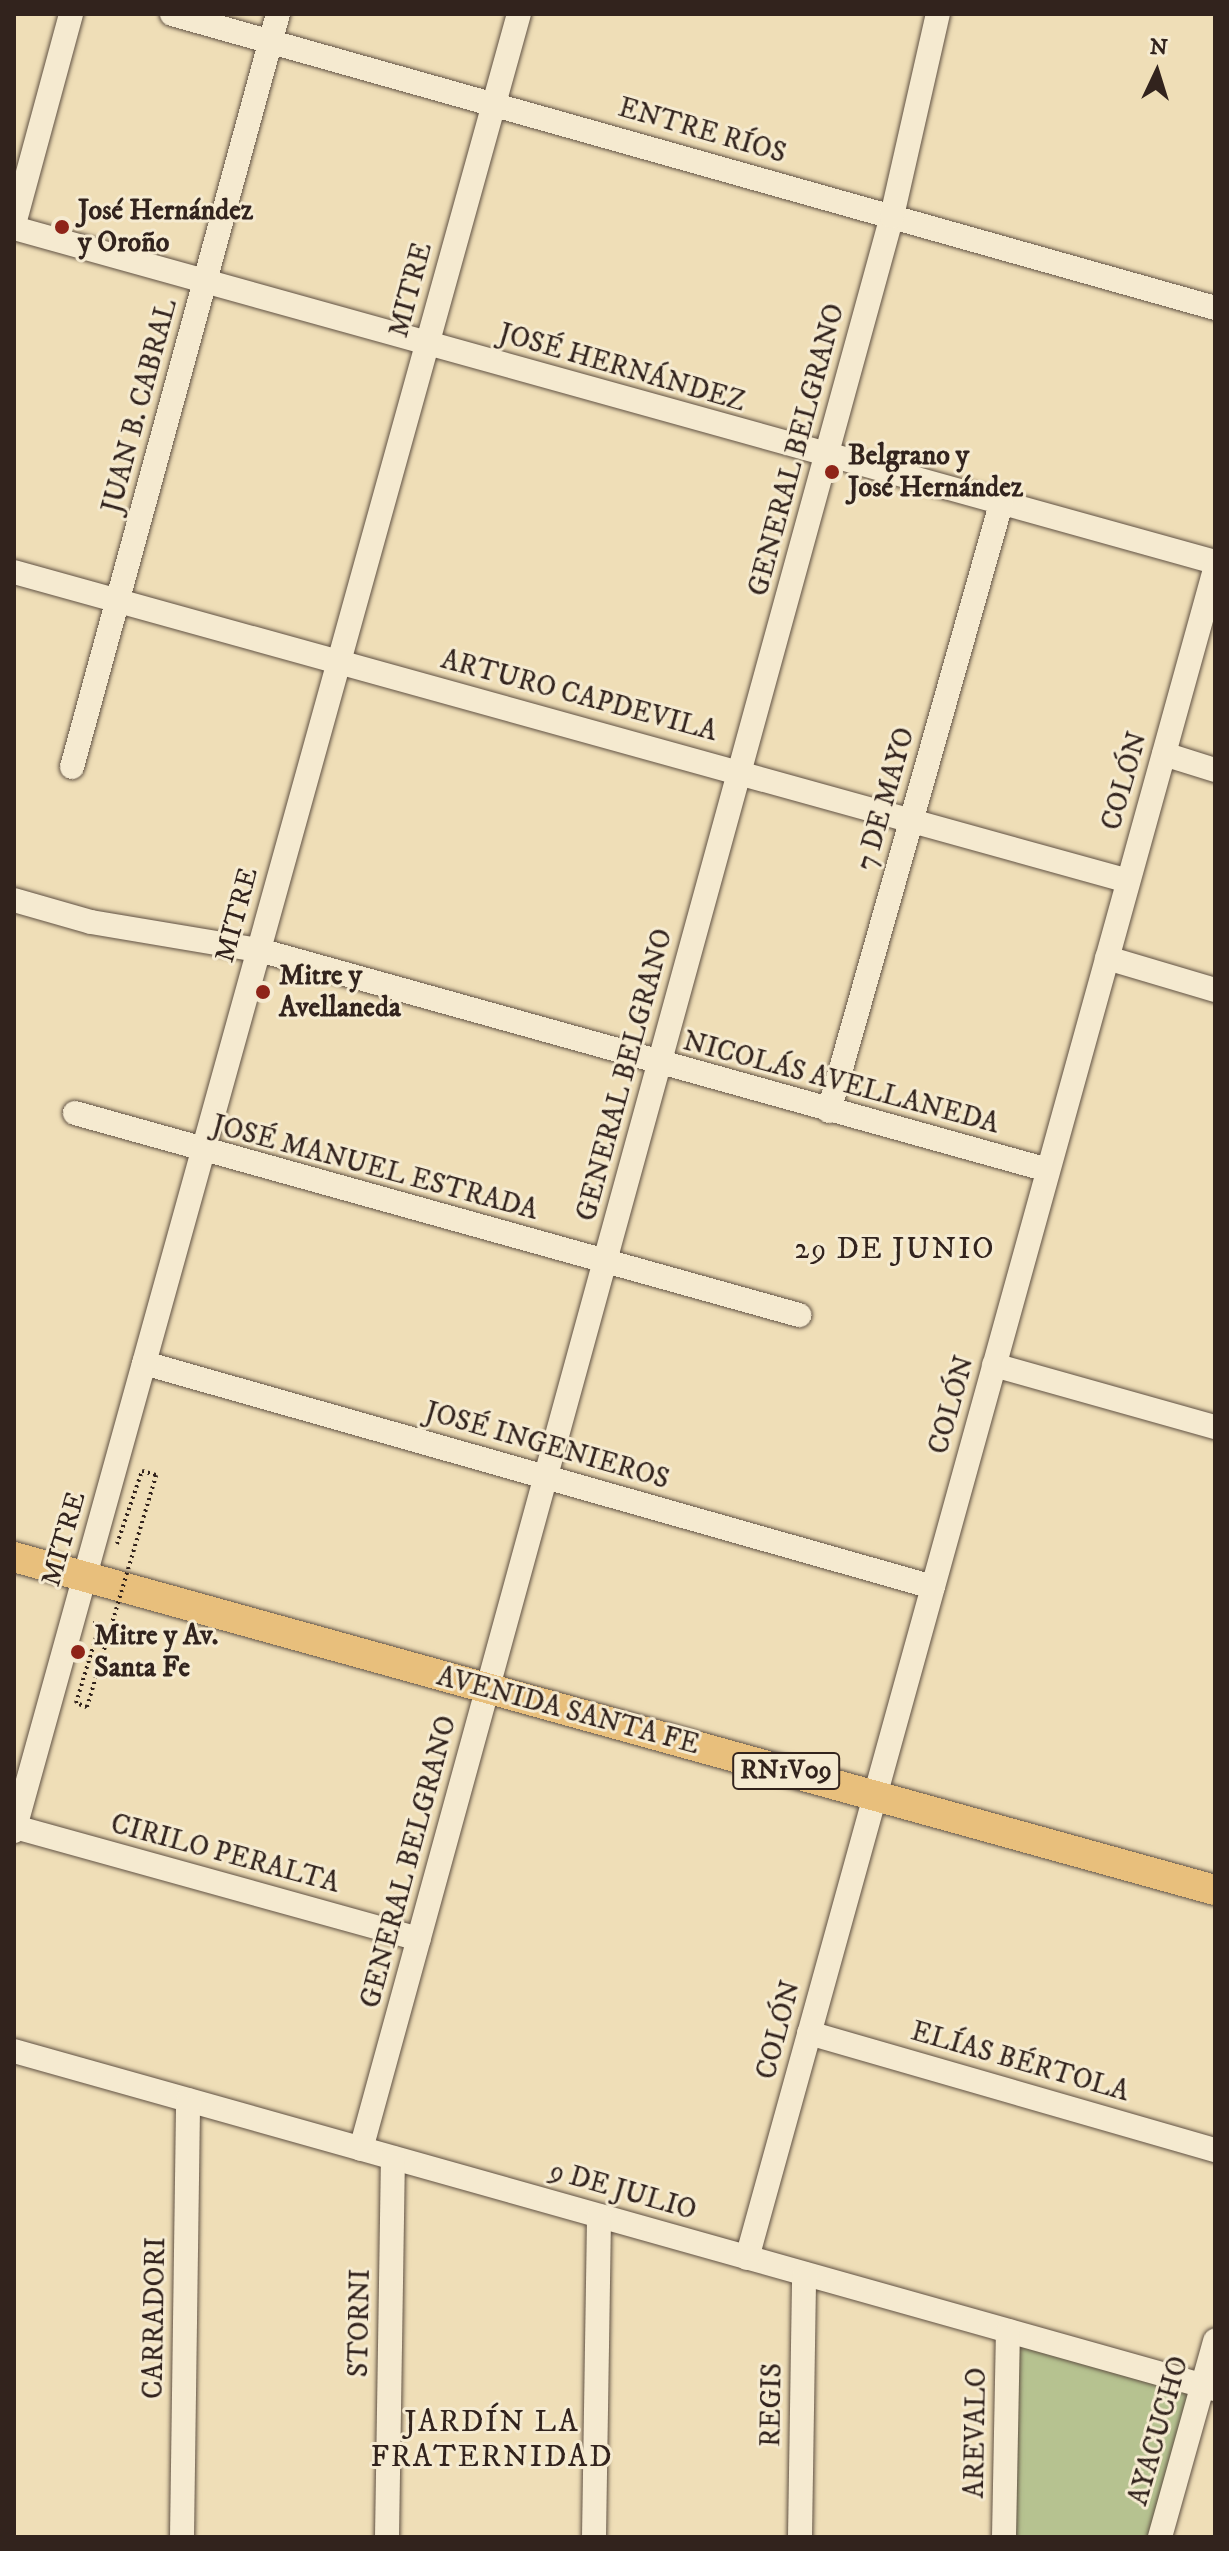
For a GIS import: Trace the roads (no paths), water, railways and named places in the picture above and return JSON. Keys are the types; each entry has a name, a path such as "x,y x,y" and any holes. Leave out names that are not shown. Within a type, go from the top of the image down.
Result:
{"main road":[{"name":"AVENIDA SANTA FE","path":"14,1557 1215,1890"}],"street":[{"path":"14,226 71,14"},
{"name":"ENTRE RÍOS","path":"172,14 1215,308"},
{"name":"JUAN B. CABRAL","path":"72,767 278,14"},
{"name":"MITRE","path":"15,1829 519,14"},
{"name":"GENERAL BELGRANO","path":"361,2149 892,216 938,14"},
{"name":"JOSÉ HERNÁNDEZ","path":"14,226 826,456 1215,562"},
{"name":"7 DE MAYO","path":"829,1111 1001,504"},
{"name":"COLÓN","path":"747,2258 1215,569"},
{"name":"ARTURO CAPDEVILA","path":"14,572 1128,881"},
{"path":"1164,754 1215,770"},
{"name":"NICOLÁS AVELLANEDA","path":"14,900 91,922 259,950 659,1065 1048,1170"},
{"path":"1107,958 1215,990"},
{"name":"JOSÉ MANUEL ESTRADA","path":"75,1113 203,1152 799,1315"},
{"name":"JOSÉ INGENIEROS","path":"144,1363 933,1587"},
{"path":"994,1365 1215,1427"},
{"name":"CIRILO PERALTA","path":"15,1829 419,1939"},
{"name":"ELÍAS BÉRTOLA","path":"809,2033 1215,2150"},
{"name":"9 DE JULIO","path":"14,2051 1209,2387"},
{"name":"CARRADORI","path":"182,2537 188,2100"},
{"name":"STORNI","path":"387,2537 393,2158"},
{"path":"594,2537 599,2216"},
{"name":"REGIS","path":"800,2537 804,2274"},
{"name":"AREVALO","path":"1004,2537 1008,2331"},
{"name":"AYACUCHO","path":"1160,2537 1209,2387 1215,2341"}],"place":[{"name":"José Hernández y Oroño","path":"62,227"},
{"name":"Belgrano y José Hernández","path":"832,472"},
{"name":"Mitre y Avellaneda","path":"263,992"},
{"name":"Mitre y Av. Santa Fe","path":"78,1652"}],"district":[{"name":"29 DE JUNIO","path":"895,1250"},
{"name":"JARDÍN LA FRATERNIDAD","path":"492,2440"}]}
